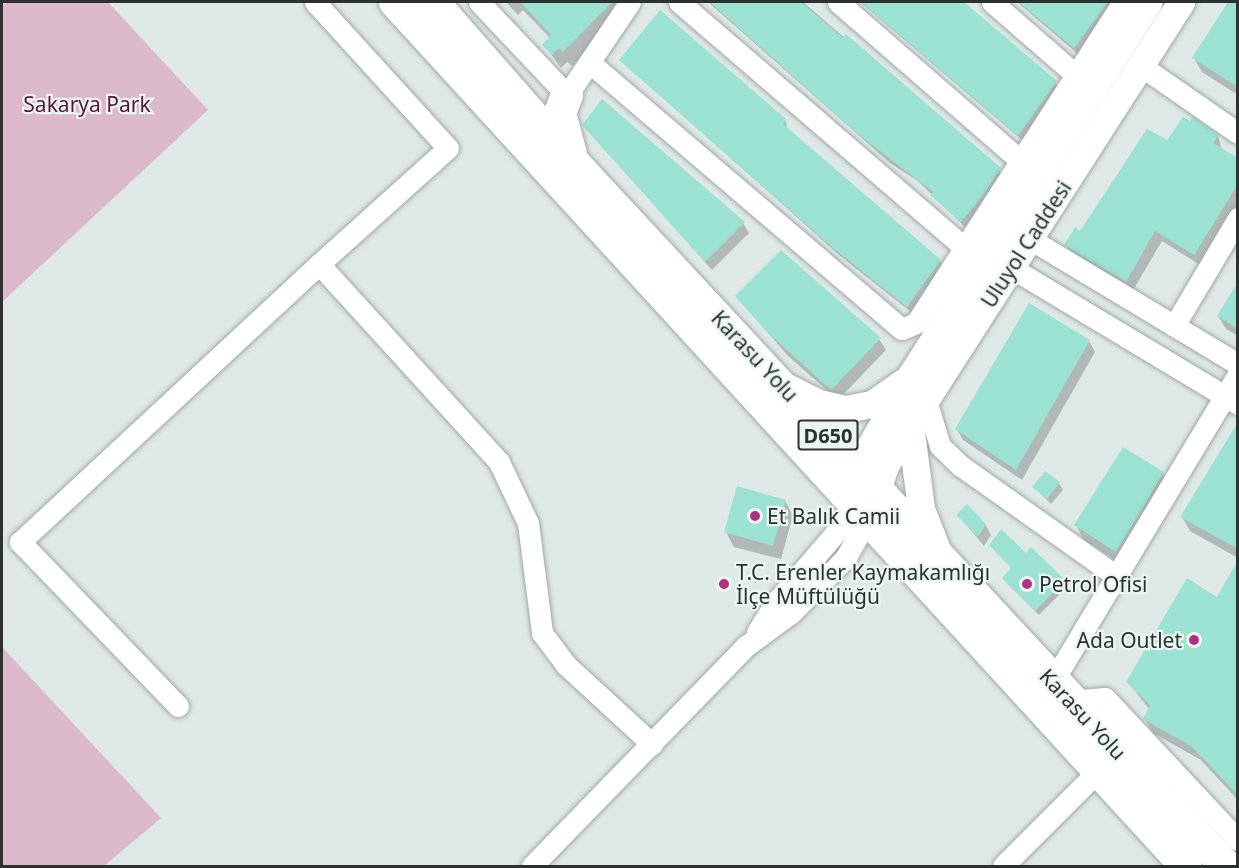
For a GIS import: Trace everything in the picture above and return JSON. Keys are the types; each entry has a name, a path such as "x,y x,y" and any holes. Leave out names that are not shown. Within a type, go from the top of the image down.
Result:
{"highway":[{"name":"Karasu Yolu","path":"395,2 865,498 1097,771 1131,787 1226,867"},
{"name":"Karasu Yolu","path":"433,2 574,164 775,379 865,498 941,561 1062,691 1186,867"},
{"path":"567,95 560,113 562,132 574,164"},
{"path":"1131,787 1176,867"},
{"path":"1131,787 1237,867"}],"main road":[{"name":"Uluyol Caddesi","path":"865,498 870,446 911,375 991,258 1055,150 1149,2"},
{"path":"1140,65 1137,61 1159,14 1149,2"},
{"name":"Uluyol Caddesi","path":"865,498 926,400 991,258 1030,239 1181,2"},
{"path":"775,379 813,401 846,409 872,404 911,375"},
{"path":"910,424 921,509 941,561"}],"street":[{"path":"178,706 20,542 319,264 448,148 315,2"},
{"path":"479,2 567,95 630,2"},
{"path":"679,2 991,258 1232,401"},
{"path":"838,2 1021,162"},
{"path":"992,2 1076,75"},
{"path":"589,62 895,326 911,328 991,258 1021,162 1123,2"},
{"path":"1140,65 1238,133"},
{"path":"1174,326 1238,218"},
{"path":"1030,239 1238,364"},
{"path":"319,264 499,462 528,523 542,633 566,665 652,744"},
{"path":"1238,374 1232,401 1118,577 1062,691 1105,698 1238,840"},
{"path":"926,400 940,446 961,466 1118,577"},
{"path":"532,867 752,640 776,602 819,555 865,498"},
{"path":"1003,867 1097,771"}],"green space":[{"name":"Sakarya Park","path":"2,2 108,2 208,110 2,302"},
{"path":"2,647 161,818 104,866 2,866"}],"building":[{"path":"520,2 612,2 563,52 559,48 552,55 542,45 551,35"},
{"path":"710,2 801,2 843,38 846,34 1001,168 961,222 930,195 933,192 854,131"},
{"path":"861,2 964,2 1057,81 1018,136"},
{"path":"1018,2 1108,2 1074,48"},
{"path":"1228,2 1238,2 1238,87 1192,58"},
{"path":"660,10 787,120 783,124 941,260 907,307 834,249 619,60"},
{"path":"602,99 745,222 705,262 582,125"},
{"path":"1183,117 1190,121 1193,117 1219,135 1213,143 1238,158 1238,184 1194,255 1155,231 1126,282 1064,245 1075,227 1080,231 1147,129 1167,140"},
{"path":"781,250 881,338 831,390 765,330 735,296"},
{"path":"1238,282 1238,329 1217,316"},
{"path":"1029,303 1090,340 1016,470 955,429"},
{"path":"1238,422 1238,549 1180,517"},
{"path":"1123,447 1164,472 1116,552 1074,525"},
{"path":"1045,471 1060,482 1047,499 1032,487"},
{"name":"Et Balık Camii","path":"737,486 786,500 773,546 724,532"},
{"path":"967,504 986,524 978,537 956,515"},
{"path":"1001,529 1026,553 1031,547 1065,580 1035,611 1002,578 1011,568 989,545"},
{"name":"Ada Outlet","path":"1238,560 1238,795 1191,746 1143,719 1150,705 1126,682 1187,578 1217,597"}],"place":[{"name":"Et Balık Camii","path":"755,516"},
{"name":"T.C. Erenler Kaymakamlığı İlçe Müftülüğü","path":"724,584"},
{"name":"Petrol Ofisi","path":"1027,584"},
{"name":"Ada Outlet","path":"1194,640"}]}
